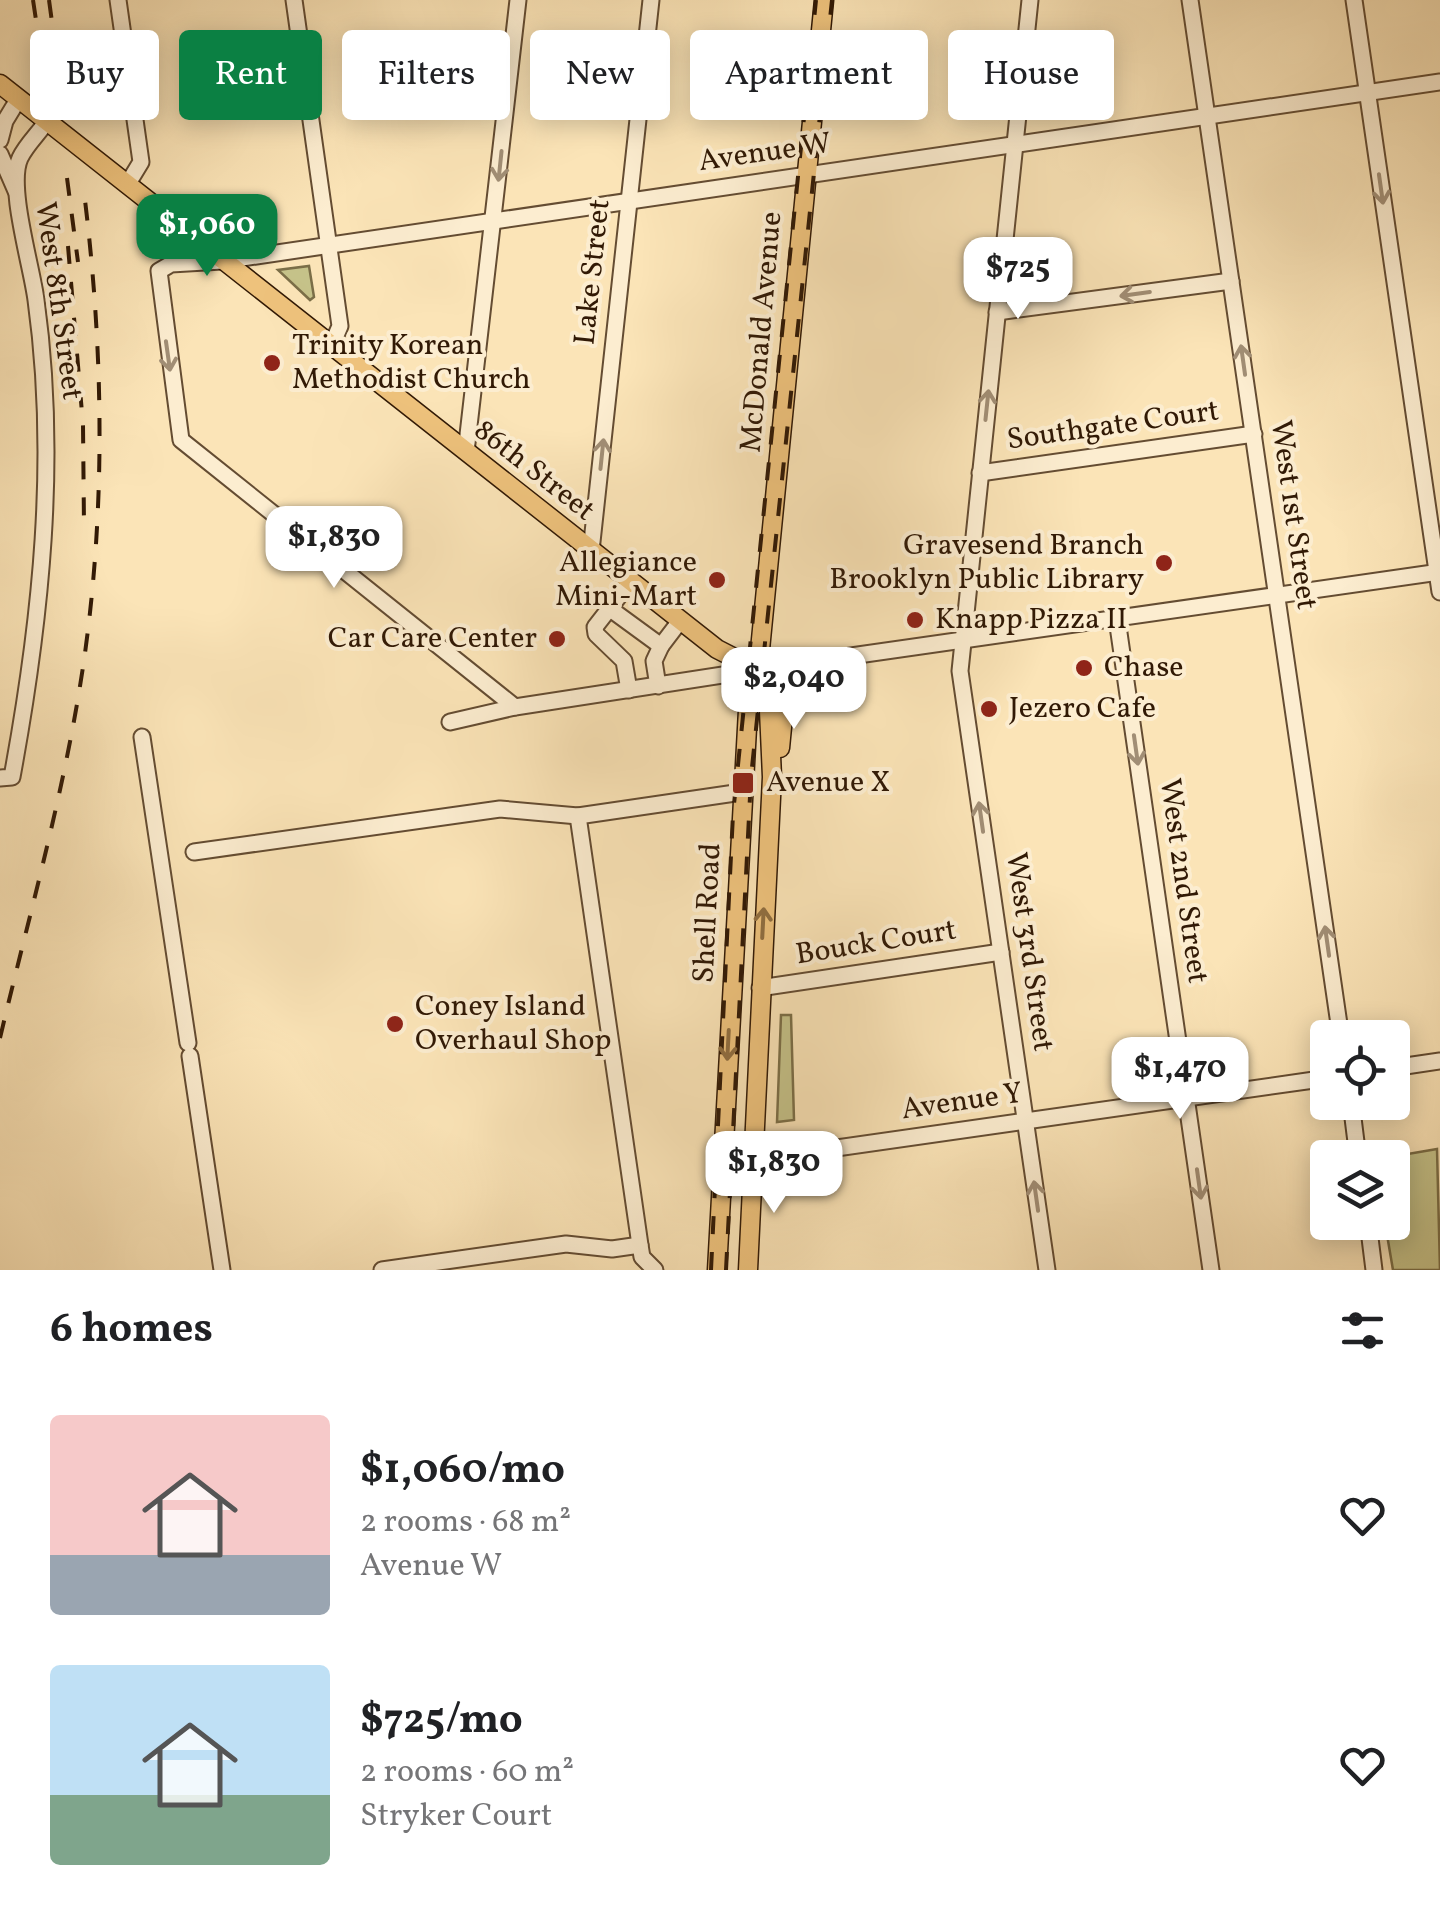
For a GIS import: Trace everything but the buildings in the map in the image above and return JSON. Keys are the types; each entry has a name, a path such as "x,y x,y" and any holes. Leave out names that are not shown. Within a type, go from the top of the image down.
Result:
{"main road":[{"name":"McDonald Avenue","path":"758,670 824,0"},
{"name":"86th Street","path":"0,84 680,621 728,657 758,670"},
{"name":"Shell Road","path":"772,777 780,756 788,665"},
{"name":"Shell Road","path":"748,1270 772,777 768,688 758,670"},
{"name":"Shell Road","path":"717,1270 742,792 749,692 758,670"}],"street":[{"path":"118,0 141,162 128,185"},
{"path":"294,0 340,326 332,347"},
{"path":"466,452 518,0"},
{"name":"Lake Street","path":"591,551 651,0"},
{"name":"West 3rd Street","path":"1030,0 960,670 1047,1270"},
{"name":"West 1st Street","path":"1190,0 1338,1020"},
{"path":"1354,0 1440,592"},
{"name":"Avenue W","path":"515,707 180,440 159,272 171,264 222,261 1440,82"},
{"path":"0,140 4,121 19,98"},
{"name":"West 8th Street","path":"16,191 18,160 47,121"},
{"name":"West 8th Street","path":"0,154 16,191 37,307 47,452 32,667 6,778"},
{"path":"997,312 1231,281"},
{"name":"Southgate Court","path":"980,473 1254,434"},
{"path":"450,722 515,707 788,665 1438,572"},
{"path":"629,690 624,661 596,634 595,627 630,582"},
{"path":"610,608 661,646"},
{"name":"West 2nd Street","path":"1117,618 1212,1270"},
{"path":"658,686 654,661 680,621"},
{"path":"142,737 222,1270"},
{"path":"194,852 500,810 578,816 742,792"},
{"path":"578,816 642,1257 656,1270"},
{"name":"Bouck Court","path":"760,988 1000,952"},
{"path":"1410,1066 1440,1062"},
{"name":"Avenue Y","path":"722,1160 752,1160 1310,1081"},
{"path":"1370,1240 1374,1270"},
{"path":"382,1270 566,1244 612,1249 640,1245"}],"shaded area":[{"path":"309,266 314,297 310,300 278,270"},
{"path":"781,1015 791,1015 794,1120 777,1122"},
{"path":"1437,1149 1440,1270 1393,1270 1388,1240 1410,1240 1410,1154"}],"railway":[{"path":"33,0 38,30"},
{"path":"49,0 53,30"},
{"path":"711,1270 733,814 816,0"},
{"path":"726,1270 751,777 832,0"},
{"path":"67,178 78,262"},
{"path":"0,1038 68,750 92,596 100,422 84,192"},
{"path":"68,246 83,425 84,526"}],"place":[{"name":"Trinity Korean Methodist Church","path":"272,363"},
{"name":"Gravesend Branch Brooklyn Public Library","path":"1164,563"},
{"name":"Allegiance Mini-Mart","path":"717,580"},
{"name":"Knapp Pizza II","path":"915,620"},
{"name":"Car Care Center","path":"557,639"},
{"name":"Chase","path":"1084,668"},
{"name":"Jezero Cafe","path":"989,709"},
{"name":"Avenue X","path":"743,783"},
{"name":"Coney Island Overhaul Shop","path":"395,1024"}]}
